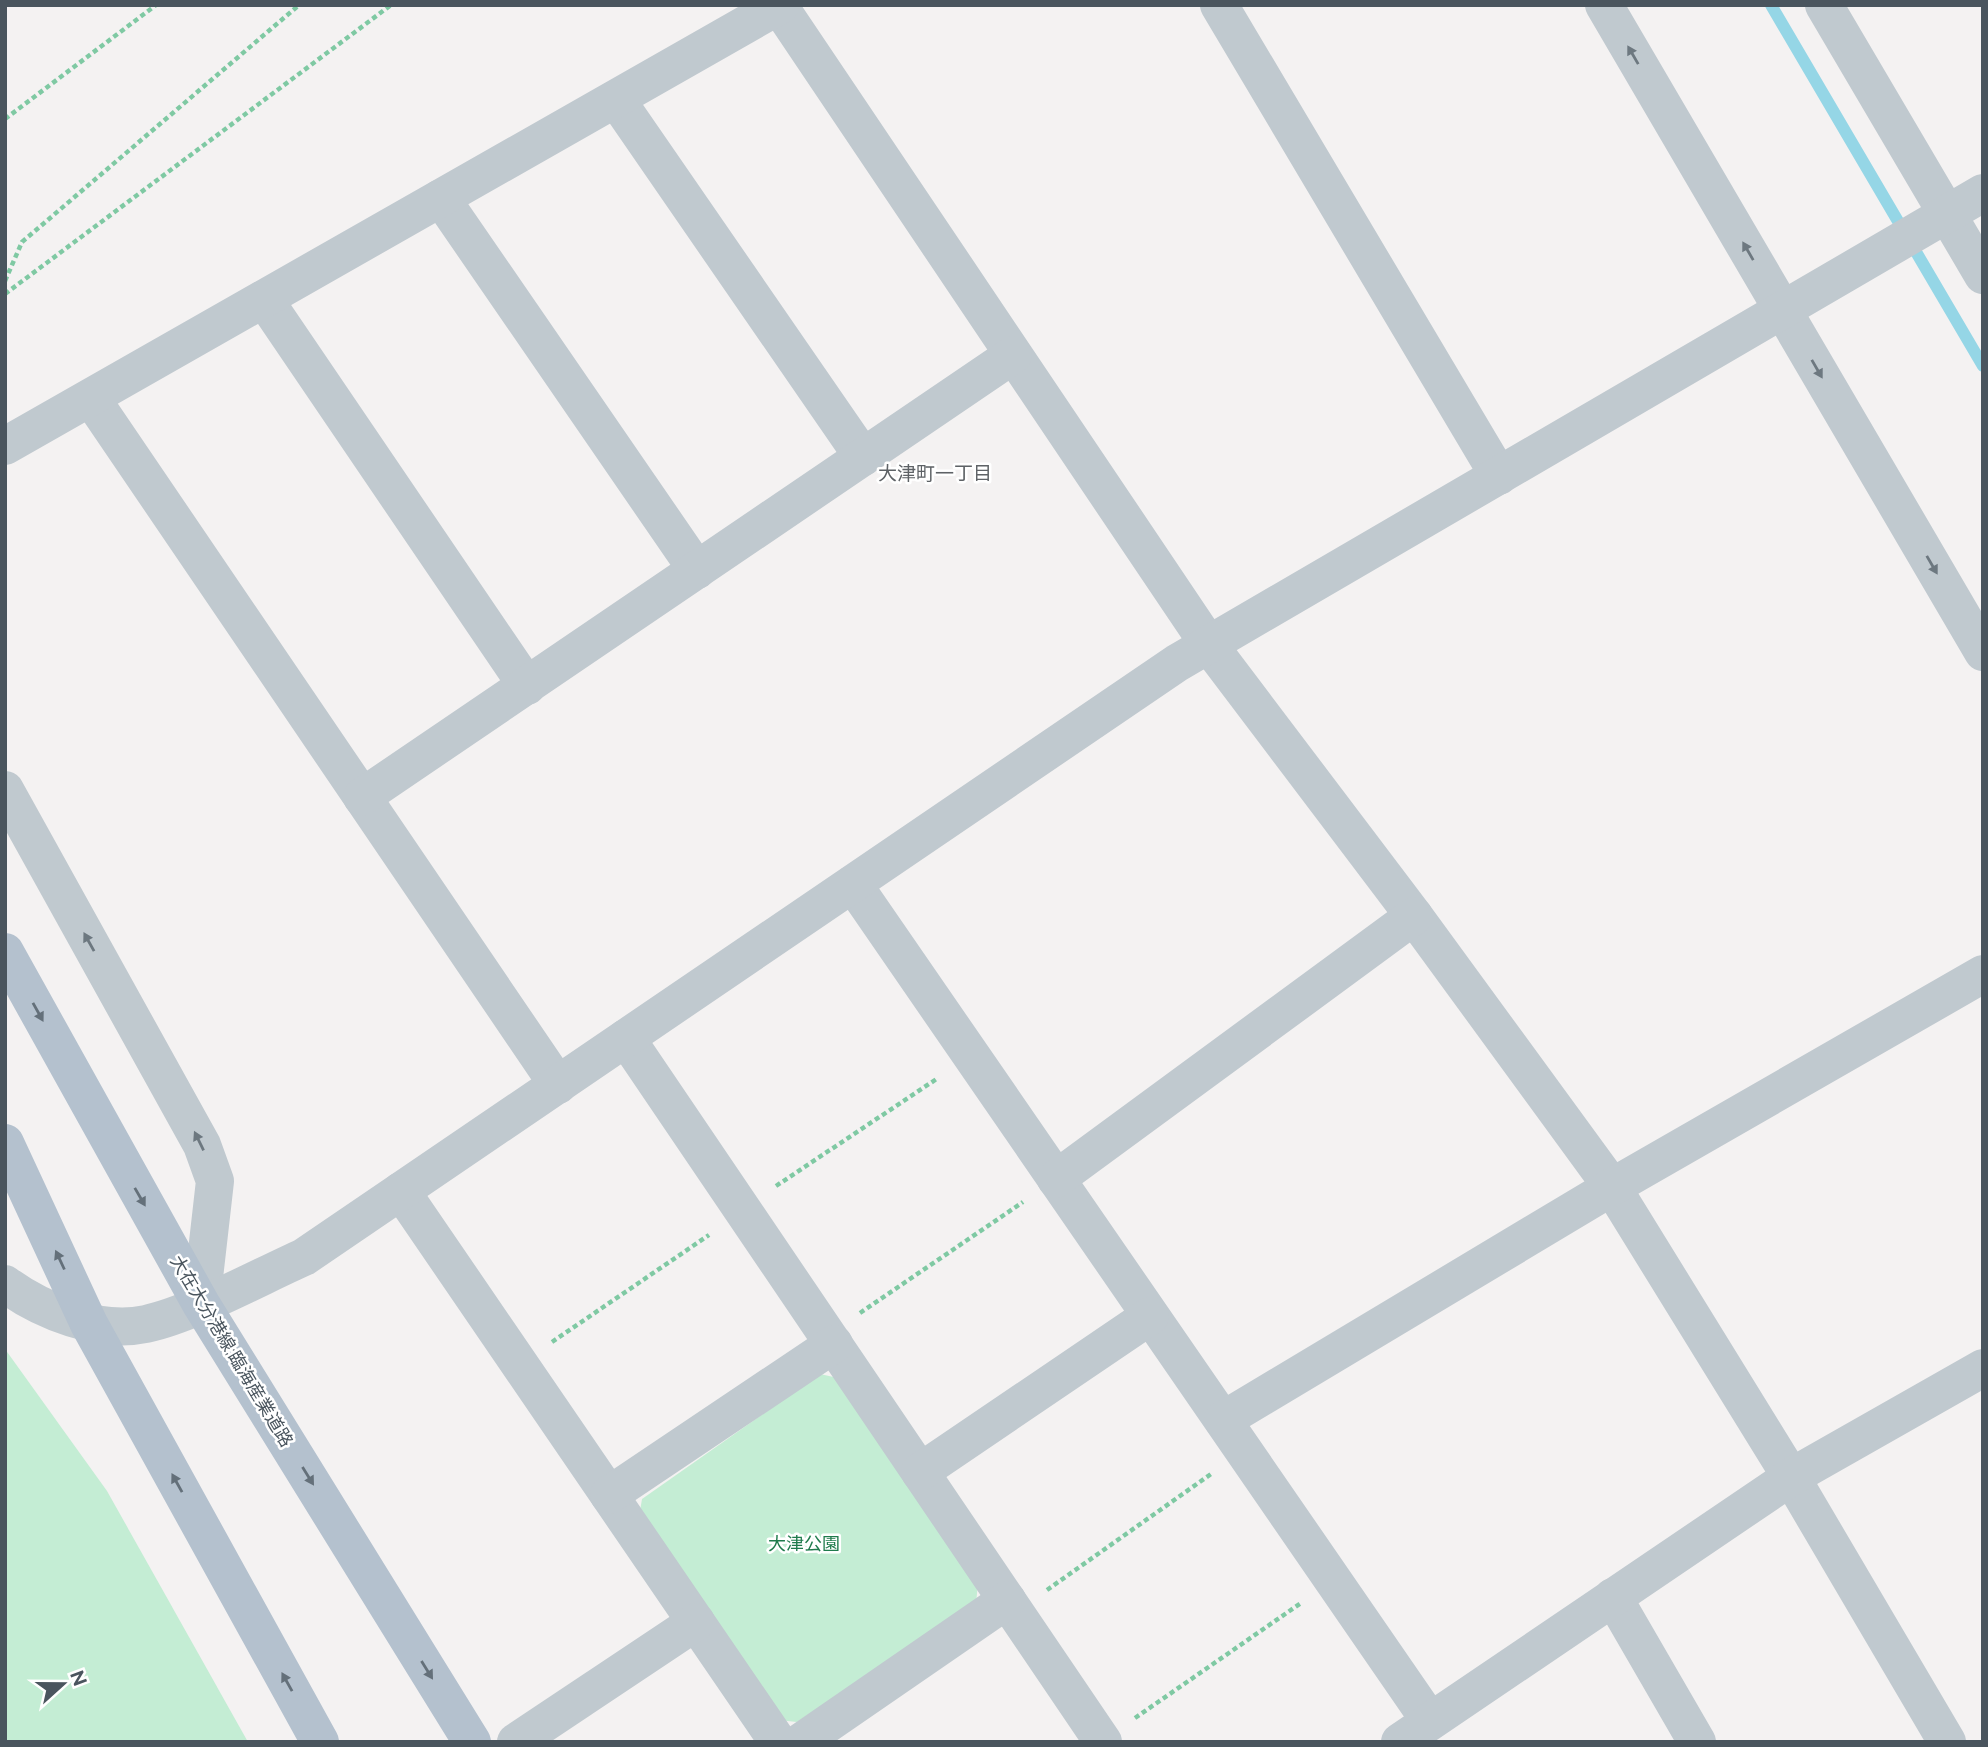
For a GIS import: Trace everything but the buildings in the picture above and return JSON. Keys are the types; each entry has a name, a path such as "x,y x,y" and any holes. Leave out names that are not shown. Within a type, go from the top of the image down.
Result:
{"main road":[{"name":"大在大分港線;臨海産業道路","path":"5,952 201,1304 472,1742"},
{"path":"5,1143 89,1324 320,1742"}],"street":[{"path":"1219,5 1499,476"},
{"path":"1604,5 1983,652"},
{"path":"1824,5 1936,220 1983,275"},
{"path":"5,446 779,6 1209,645 1414,916 1612,1187 1791,1477 1947,1742"},
{"path":"616,99 863,457"},
{"path":"5,1284 29,1301 89,1324 145,1325 201,1304 304,1257 1177,663 1983,193"},
{"path":"442,198 697,570"},
{"path":"264,299 527,686"},
{"path":"362,797 1013,355"},
{"path":"90,398 558,1085"},
{"path":"5,790 202,1146 215,1181 201,1304"},
{"path":"853,884 1333,1580 1415,1731 1791,1477 1983,1368"},
{"path":"1056,1179 1414,916"},
{"path":"1223,1420 1612,1187 1983,974"},
{"path":"626,1038 1102,1741"},
{"path":"401,1192 778,1742"},
{"path":"920,1472 1150,1315"},
{"path":"609,1495 830,1339"},
{"path":"1613,1597 1698,1742"},
{"path":"801,1742 1011,1606"},
{"path":"516,1742 696,1622"}],"path":[{"path":"5,119 156,5"},
{"path":"5,281 22,242 299,5"},
{"path":"5,294 391,5"},
{"path":"519,1365 970,1056"},
{"path":"830,1339 1056,1179"},
{"path":"1011,1606 1244,1451"},
{"path":"1102,1741 1333,1580"}],"green space":[{"path":"5,1349 107,1491 248,1742 5,1742"},
{"name":"大津公園","path":"820,1374 838,1378 978,1583 976,1604 797,1722 778,1720 639,1517 642,1499"}],"waterway":[{"path":"1771,5 1983,366"}],"district":[{"name":"大津町一丁目","path":"935,473"}]}
